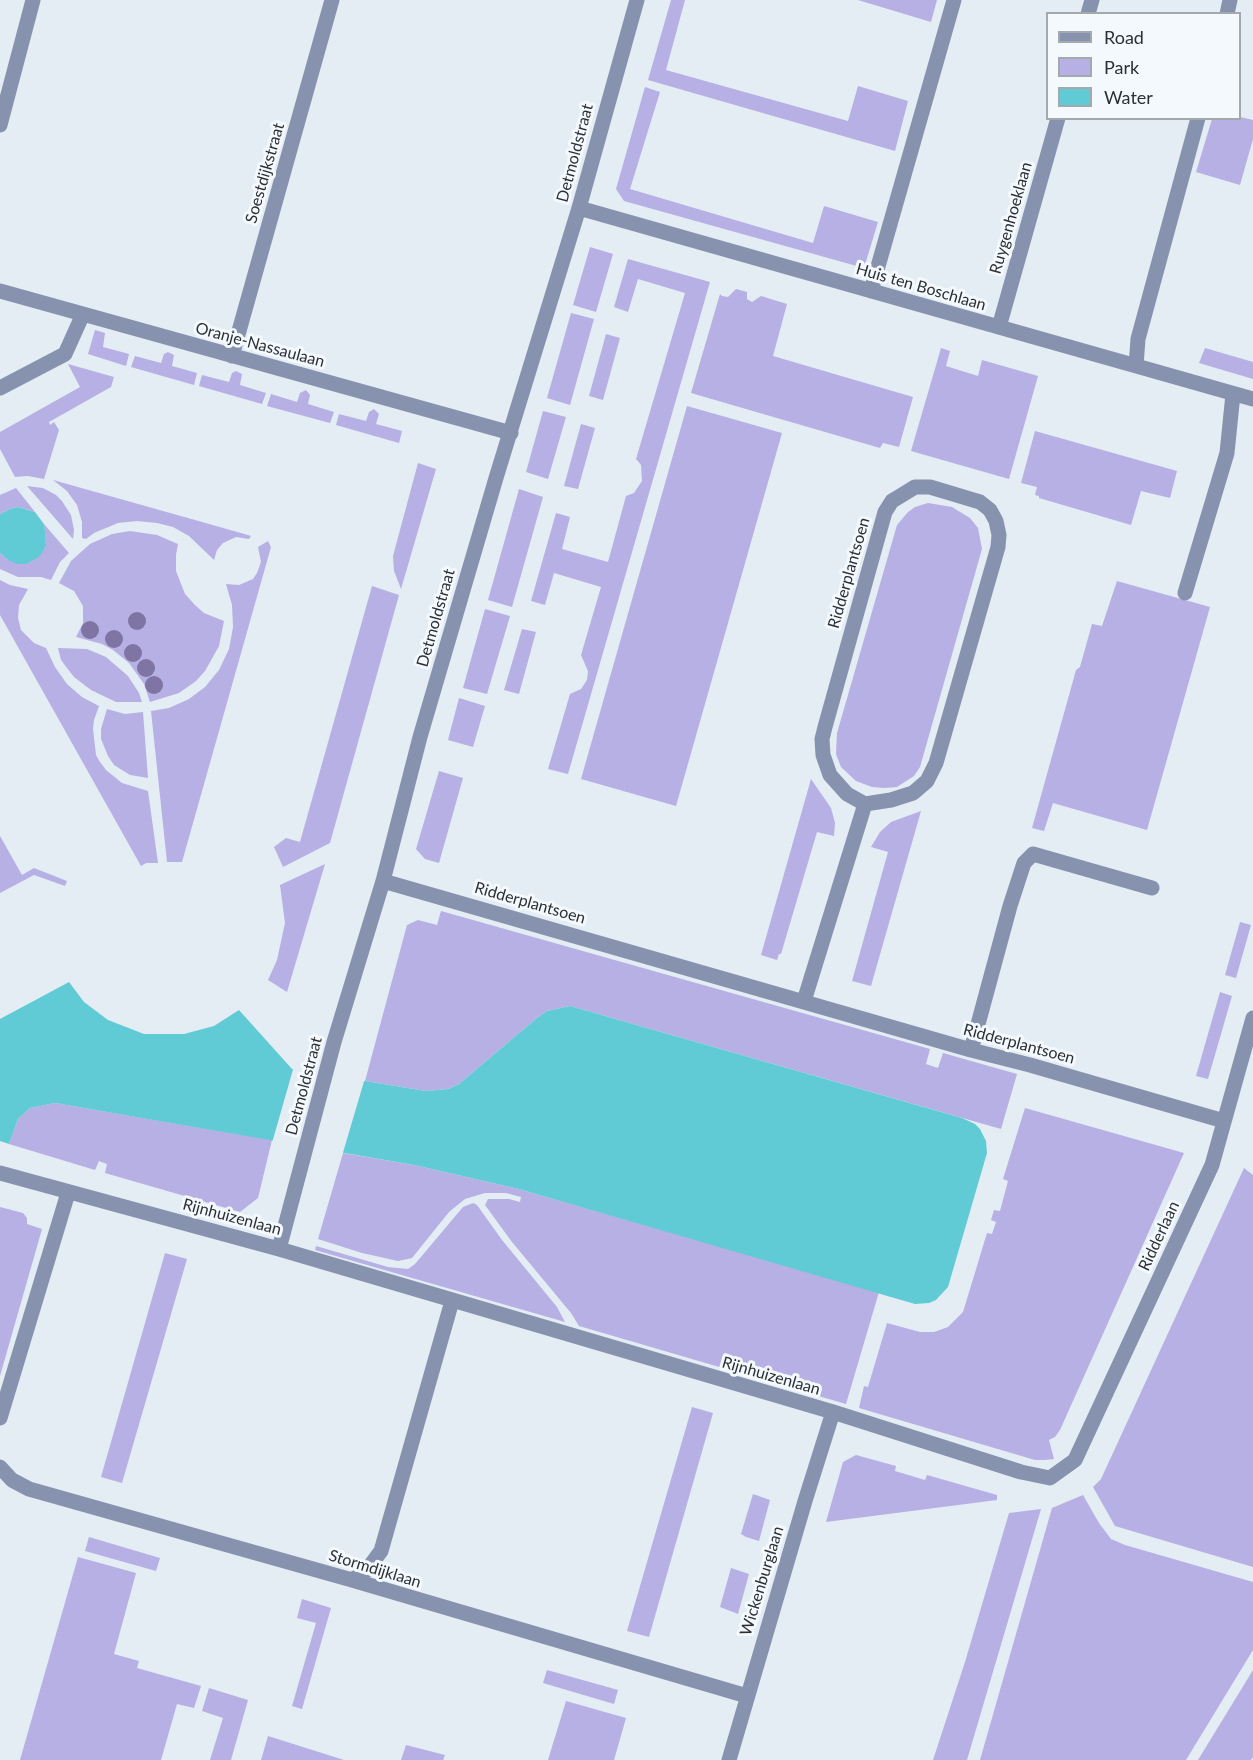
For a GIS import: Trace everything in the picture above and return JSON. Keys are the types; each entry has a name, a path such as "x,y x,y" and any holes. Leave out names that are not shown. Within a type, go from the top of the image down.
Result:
{"street":[{"path":"0,125 33,0"},
{"name":"Soestdijkstraat","path":"232,356 332,0"},
{"name":"Detmoldstraat","path":"279,1248 334,1042 383,881 420,737 495,478 511,433 579,208 637,0"},
{"path":"871,291 954,0"},
{"name":"Ruygenhoeklaan","path":"999,327 1057,120"},
{"path":"1136,366 1138,339 1197,120"},
{"name":"Huis ten Boschlaan","path":"579,208 1253,399"},
{"name":"Oranje-Nassaulaan","path":"0,291 511,433"},
{"path":"0,388 65,354 83,314"},
{"path":"1185,593 1227,453 1233,394"},
{"name":"Ridderplantsoen","path":"915,487 930,487 980,502 990,510 997,528 998,548 936,763 927,781 913,793 891,800 865,804 847,794 830,775 823,755 822,739 885,512 892,501 915,487"},
{"path":"804,1001 865,804"},
{"path":"971,1050 1017,884 1024,863 1033,854 1152,888"},
{"name":"Ridderplantsoen","path":"383,881 1224,1121"},
{"name":"Ridderlaan","path":"1075,1460 1212,1165 1253,1018"},
{"name":"Rijnhuizenlaan","path":"5,1175 279,1248 833,1412 1021,1472 1050,1478 1075,1460"},
{"path":"0,1418 68,1193"},
{"path":"352,1580 367,1570 381,1551 453,1301"},
{"name":"Wickenburglaan","path":"729,1760 833,1412"},
{"name":"Stormdijklaan","path":"0,1467 12,1480 29,1489 352,1580 747,1696"}],"green space":[{"path":"671,0 685,0 666,70 848,121 858,86 908,101 895,151 648,80"},
{"path":"858,0 937,0 931,22"},
{"path":"645,87 660,92 630,189 813,243 824,206 878,222 864,268 624,201 616,189"},
{"path":"1241,117 1253,120 1253,139 1240,185 1196,172 1212,120 1241,120"},
{"path":"590,247 613,254 596,312 573,305"},
{"path":"628,259 710,282 568,774 548,769 570,694 581,689 587,680 588,671 581,655 601,587 554,573 545,605 531,601 556,513 570,517 562,549 608,562 626,496 634,493 642,481 641,465 636,459 685,293 638,279 628,312 614,307"},
{"path":"736,289 747,292 747,299 752,302 761,296 787,304 773,356 913,397 899,447 883,443 880,448 691,393 720,294 728,297"},
{"path":"571,313 594,319 570,405 547,398"},
{"path":"95,330 105,333 103,347 129,354 126,366 88,354"},
{"path":"606,334 620,338 603,400 589,396"},
{"path":"941,348 950,351 946,366 978,376 982,360 1038,376 1009,479 911,451"},
{"path":"1205,348 1253,362 1253,379 1199,363"},
{"path":"168,352 174,355 172,366 197,373 194,385 131,367 135,356 161,363 164,354"},
{"path":"68,364 114,377 111,387 49,422 50,425 54,422 59,430 44,479 28,476 15,477 0,449 0,432 80,387"},
{"path":"236,371 242,374 240,385 266,393 262,404 199,386 202,375 229,382 232,373"},
{"path":"306,390 310,395 308,404 334,412 330,423 267,406 271,394 297,402 300,393"},
{"path":"687,406 782,433 676,806 581,779"},
{"path":"374,409 379,414 376,424 402,431 399,443 336,425 339,414 366,421 369,412"},
{"path":"543,411 566,417 548,479 526,472"},
{"path":"581,424 595,428 578,489 564,486"},
{"path":"1035,431 1177,471 1170,498 1141,491 1131,525 1039,498 1035,495 1037,487 1021,483"},
{"path":"418,463 436,469 401,589 394,571 393,556"},
{"path":"53,480 251,536 249,539 236,537 223,543 217,550 214,560 189,536 173,527 157,523 137,521 118,523 86,539 82,538 82,522 77,505 67,491"},
{"path":"27,486 43,488 62,501 71,515 73,539"},
{"path":"16,488 35,512 18,507 0,514 0,495"},
{"path":"519,489 543,497 512,607 488,600"},
{"path":"928,503 952,507 970,518 978,528 982,549 920,767 914,776 897,787 872,787 856,781 841,767 836,754 837,733 897,525 915,507"},
{"path":"44,524 69,553 60,562 51,580 41,577 18,577 0,569 0,553 8,560 46,545"},
{"path":"130,531 157,535 178,544 176,571 185,594 204,613 224,621 219,646 205,671 196,681 179,693 150,702 144,684 129,663 102,644 76,637 83,623 83,606 74,591 59,583 71,561 90,544 112,534"},
{"path":"268,541 271,547 182,862 167,862 151,711 169,708 189,699 205,687 219,670 229,649 233,627 232,605 226,584 239,585 253,579 261,562 258,547"},
{"path":"0,580 28,589 19,605 18,618 21,630 34,643 46,648 67,684 82,697 99,706 93,729 96,755 100,762 122,783 148,791 158,863 146,863 141,866 0,615"},
{"path":"1117,581 1210,607 1147,830 1053,803 1044,831 1032,828 1076,670 1080,667 1092,624 1102,626"},
{"path":"372,586 399,595 330,843 283,867 274,847 286,838 300,842"},
{"path":"485,609 510,616 487,694 463,688"},
{"path":"522,629 536,632 519,694 504,690"},
{"path":"58,648 87,649 106,657 128,676 142,702 116,702 91,690 74,677 61,660"},
{"path":"459,698 485,706 473,747 448,740"},
{"path":"107,709 125,714 143,712 148,778 130,775 114,765 108,756 101,739 101,729"},
{"path":"439,771 463,778 439,863 425,859 416,849"},
{"path":"811,779 831,808 835,823 834,836 817,832 781,954 777,960 761,955"},
{"path":"921,811 871,986 852,981 888,852 871,847 880,832 891,822"},
{"path":"0,836 22,875 34,868 67,881 65,886 34,875 0,893"},
{"path":"325,864 287,992 268,980 277,960 285,923 280,885"},
{"path":"441,911 930,1049 926,1064 938,1068 943,1053 1017,1074 1001,1129 570,1006 547,1011 459,1084 448,1089 426,1091 365,1081 407,925 418,920 437,925"},
{"path":"1240,922 1251,925 1236,978 1225,975"},
{"path":"1220,992 1232,996 1208,1079 1196,1076"},
{"path":"55,1103 272,1140 258,1198 240,1212 105,1173 107,1164 99,1161 95,1170 9,1144 18,1119 30,1108"},
{"path":"1025,1108 1184,1153 1060,1430 1055,1437 1049,1440 1054,1459 1045,1460 1035,1460 859,1408 864,1386 868,1387 887,1323 920,1332 934,1332 948,1327 963,1312 987,1233 992,1234 996,1222 991,1220 994,1210 1000,1211 1008,1181 1003,1179"},
{"path":"343,1153 414,1165 519,1189 879,1292 846,1404 579,1326 485,1205 488,1199 509,1199 520,1202 521,1197 506,1193 485,1193 465,1199 449,1212 412,1258 398,1261 362,1253 318,1239"},
{"path":"1244,1168 1253,1175 1253,1567 1115,1526 1093,1487 1101,1479"},
{"path":"473,1203 477,1205 502,1240 557,1307 565,1322 315,1250 316,1246 388,1267 408,1269 415,1264 463,1207"},
{"path":"0,1207 23,1213 27,1218 27,1224 42,1229 0,1376"},
{"path":"165,1253 187,1259 122,1483 101,1477"},
{"path":"692,1407 713,1413 649,1637 627,1631"},
{"path":"856,1455 896,1466 895,1471 925,1480 927,1475 997,1495 997,1500 826,1522 843,1462"},
{"path":"753,1494 770,1500 759,1541 741,1534"},
{"path":"1083,1495 1111,1539 1253,1582 1253,1650 1186,1760 980,1760 1052,1508"},
{"path":"1041,1509 967,1760 933,1760 1009,1513"},
{"path":"89,1537 160,1558 156,1571 85,1551"},
{"path":"78,1557 136,1573 114,1654 139,1661 137,1668 201,1686 194,1708 177,1704 161,1760 20,1760"},
{"path":"731,1568 749,1574 738,1614 720,1607"},
{"path":"302,1599 331,1608 302,1709 292,1706 316,1623 297,1618"},
{"path":"547,1670 618,1690 614,1704 543,1683"},
{"path":"1253,1670 1253,1757 1251,1760 1198,1760"},
{"path":"209,1688 248,1700 231,1760 210,1760 223,1718 202,1711"},
{"path":"566,1701 626,1718 614,1760 548,1760"},
{"path":"268,1736 344,1760 261,1760"},
{"path":"406,1745 445,1755 443,1760 401,1760"}],"water":[{"path":"18,507 35,512 44,524 46,545 39,557 26,564 17,564 0,553 0,514"},
{"path":"69,982 84,1002 108,1020 144,1034 184,1034 214,1026 239,1010 292,1069 426,1091 448,1089 459,1084 537,1018 547,1011 570,1006 962,1118 980,1129 986,1141 987,1153 948,1287 936,1300 915,1304 519,1189 414,1165 55,1103 30,1108 18,1119 9,1144 0,1141 0,1019"}],"pier":[{"path":"294,1066 365,1078 342,1156 272,1143"}]}
